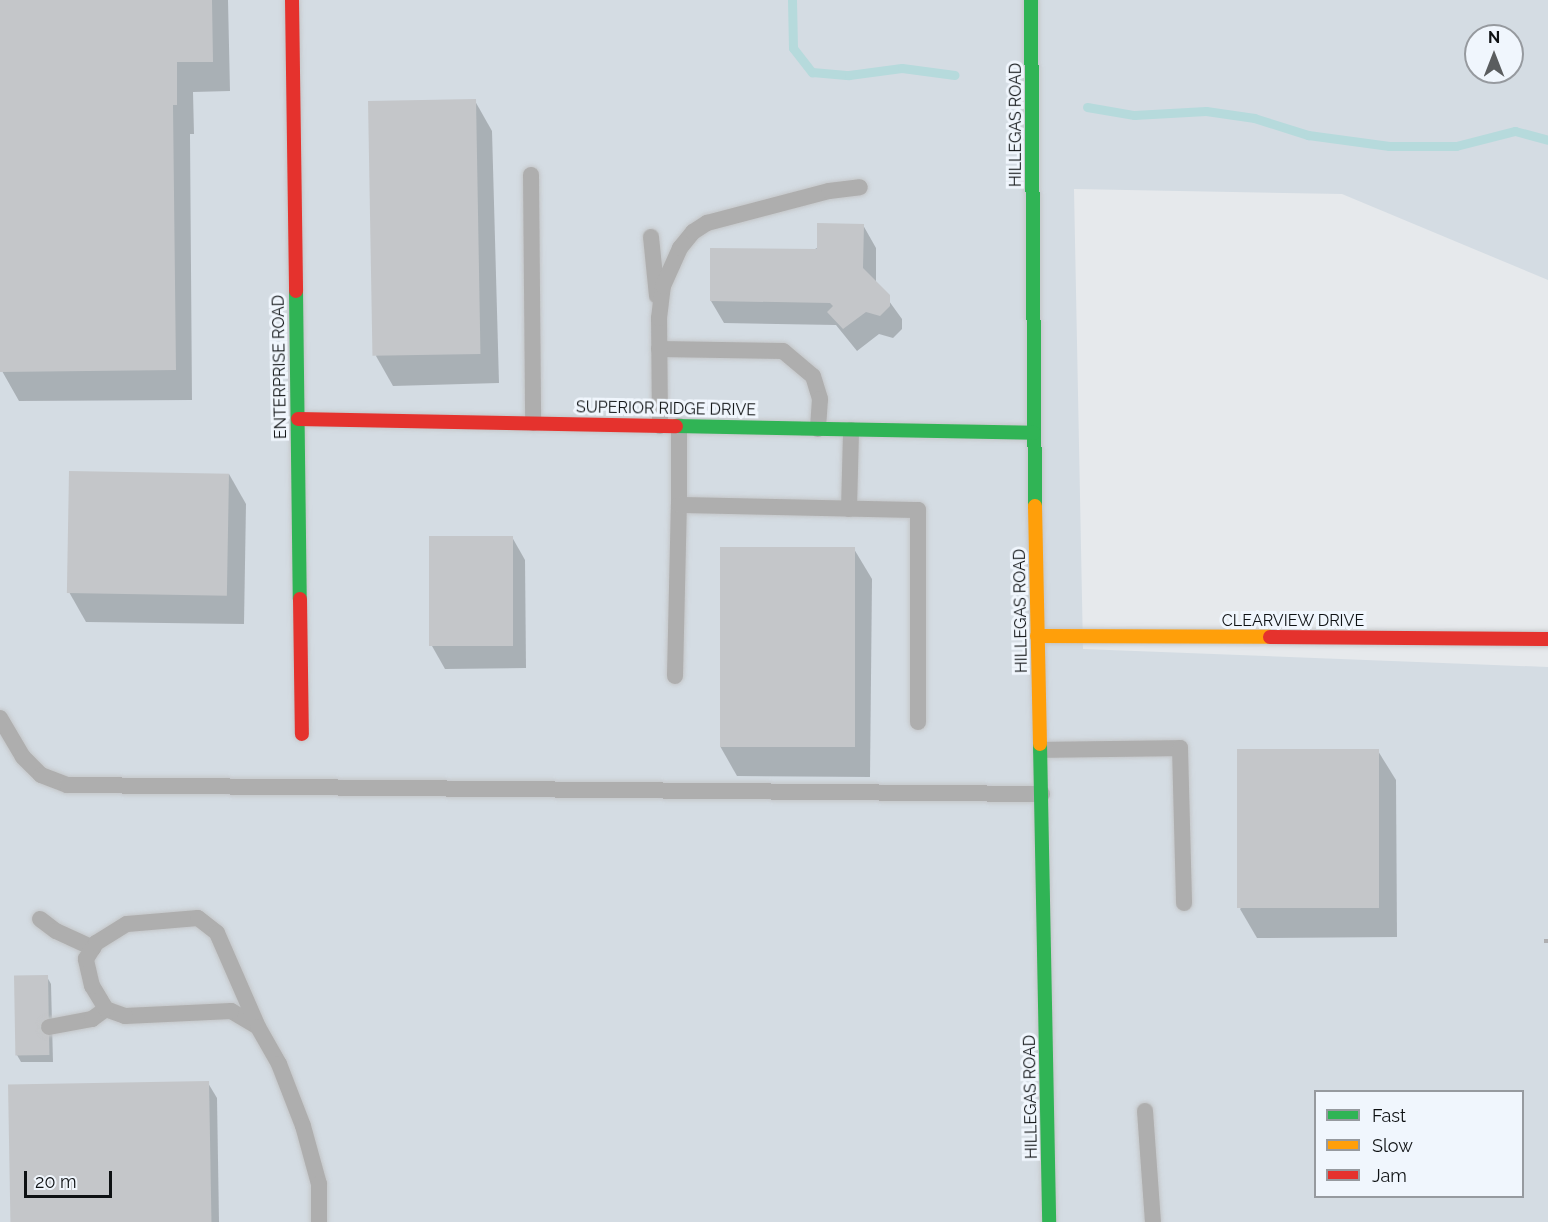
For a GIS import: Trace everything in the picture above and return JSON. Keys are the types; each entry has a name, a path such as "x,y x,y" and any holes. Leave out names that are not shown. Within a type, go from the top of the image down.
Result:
{"street":[{"name":"ENTERPRISE ROAD","path":"292,0 302,734"},
{"name":"HILLEGAS ROAD","path":"1032,0 1034,433 1049,1222"},
{"name":"SUPERIOR RIDGE DRIVE","path":"298,419 1034,433"},
{"name":"CLEARVIEW DRIVE","path":"1037,636 1548,639"}],"lane":[{"path":"531,175 533,423"},
{"path":"659,318 670,267 680,248 707,223 829,191 860,188"},
{"path":"651,237 659,318 660,426"},
{"path":"659,349 783,351 813,376 820,399 818,429"},
{"path":"675,676 679,426"},
{"path":"849,509 851,430"},
{"path":"679,505 918,510 918,722"},
{"path":"0,718 22,757 40,775 68,785 1042,794"},
{"path":"1041,750 1180,748 1184,903"},
{"path":"258,1027 231,1011 125,1016 106,1009 92,986 86,959 93,948 127,924 198,918 217,933 258,1027 279,1064 303,1126 319,1185 320,1222"},
{"path":"40,919 56,932 93,948"},
{"path":"49,1026 92,1019 106,1009"},
{"path":"1145,1111 1153,1222"}],"shaded area":[{"path":"0,0 1548,0 1548,280 1342,194 1074,189 1083,649 1548,667 1548,1222 0,1222"}],"building":[{"path":"0,0 212,0 213,62 177,62 177,105 173,105 176,370 0,372"},
{"path":"476,99 480,354 372,356 368,101"},
{"path":"817,223 864,224 863,268 890,295 890,306 880,316 866,312 843,329 827,312 833,306 830,303 710,301 710,248 817,249"},
{"path":"69,471 229,474 227,596 67,593"},
{"path":"429,536 513,536 513,646 429,646"},
{"path":"720,547 855,547 855,747 720,747"},
{"path":"1237,749 1379,749 1379,908 1237,908"},
{"path":"48,975 49,1055 15,1056 14,976"},
{"path":"209,1081 211,1222 10,1222 8,1085"}],"waterway":[{"path":"792,0 793,48 812,72 849,75 902,68 955,75"},
{"path":"1087,107 1134,115 1206,111 1254,118 1308,135 1389,146 1456,146 1515,131 1548,140"}],"traffic: fast":[{"path":"1031,0 1035,506"},
{"path":"296,291 300,599"},
{"path":"676,426 1034,433"},
{"path":"1040,744 1049,1222"}],"traffic: slow":[{"path":"1035,506 1040,744"},
{"path":"1037,636 1270,637"}],"traffic: jam":[{"path":"292,0 296,291"},
{"path":"298,419 676,426"},
{"path":"300,599 302,734"},
{"path":"1270,637 1548,639"}]}
